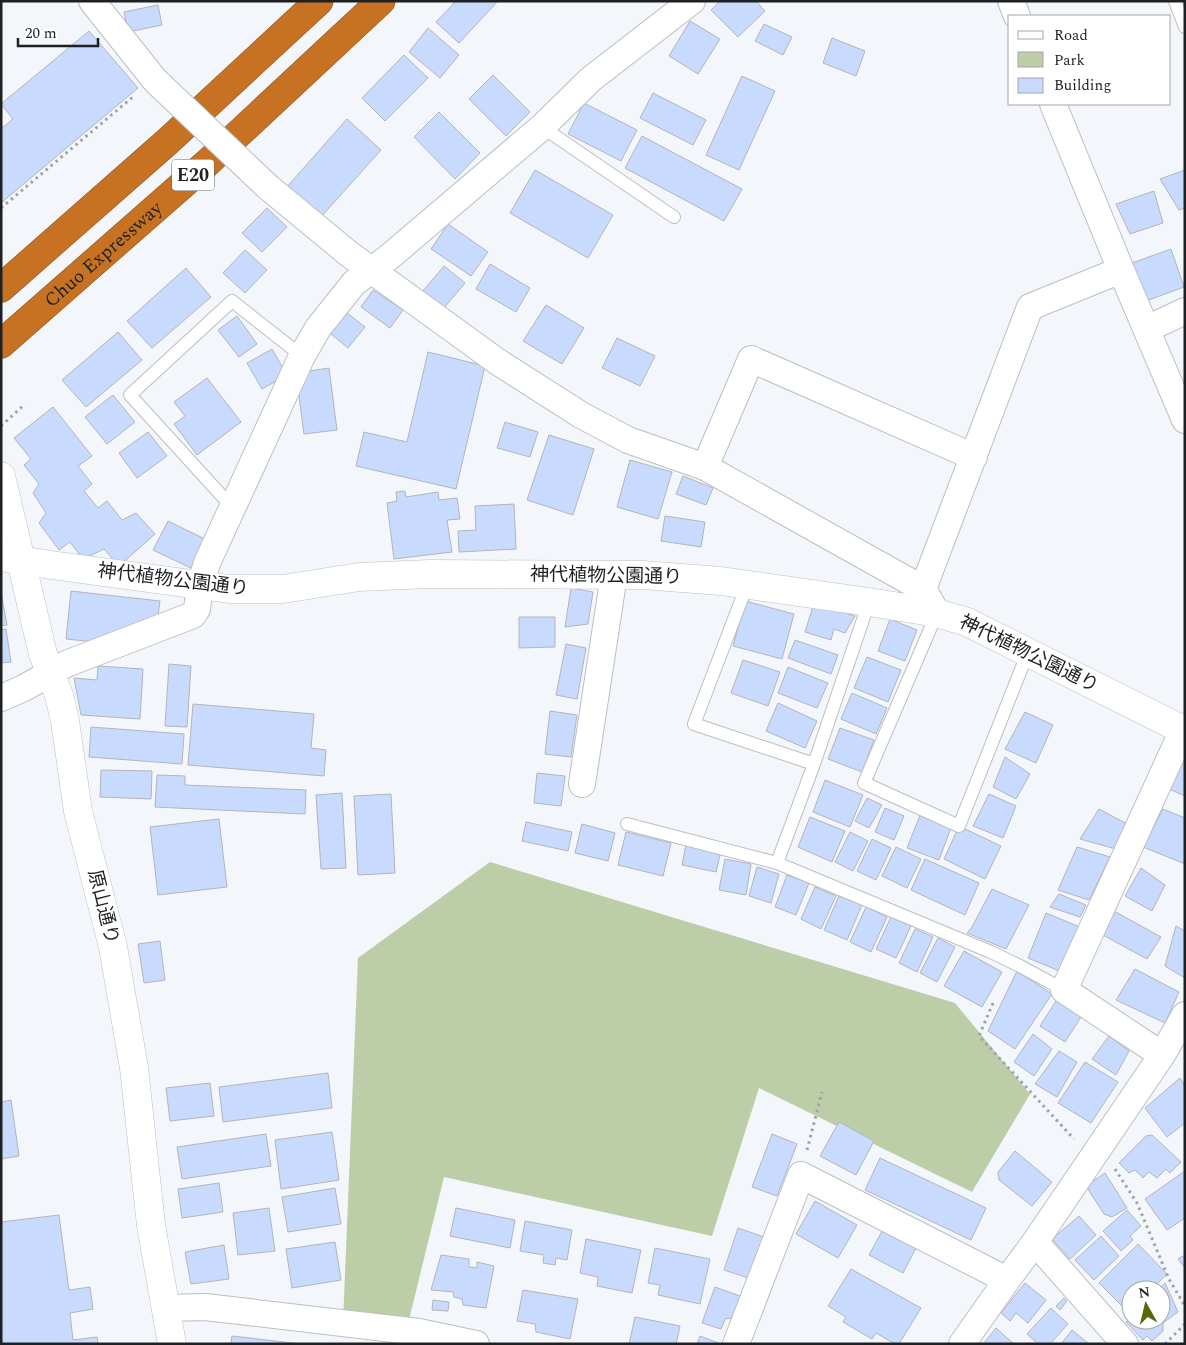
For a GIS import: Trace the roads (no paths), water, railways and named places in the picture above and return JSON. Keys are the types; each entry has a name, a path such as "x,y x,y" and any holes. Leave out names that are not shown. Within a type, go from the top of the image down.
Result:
{"highway":[{"name":"E20","path":"1,288 167,142 319,1"},
{"name":"Chuo Expressway","path":"1,344 205,165 381,1"}],"street":[{"path":"92,1 157,83 268,187 370,270 498,362 581,415 628,440 705,467 923,589 937,612"},
{"path":"1,698 24,688 66,664 193,615 199,602 200,585 207,563 302,356 318,328 354,283 388,258 542,127 591,79 692,1"},
{"path":"1011,1 1017,15"},
{"path":"1053,105 1185,420"},
{"path":"923,589 1030,307 1121,270"},
{"path":"1147,330 1185,311"},
{"path":"705,467 751,359 974,457"},
{"name":"原山通り","path":"1,476 11,558 43,654 59,695 65,721 78,811 113,947 134,1068 151,1225 172,1344"},
{"name":"神代植物公園通り","path":"11,558 229,589 264,590 360,577 473,574 643,575 697,578 937,612 967,622 1184,731"},
{"path":"582,784 614,575"},
{"path":"962,1344 1176,1038 1064,990 1184,731"},
{"path":"736,1344 801,1175 1007,1280"},
{"path":"1035,1242 1125,1344"},
{"path":"166,1308 205,1307 225,1309 420,1332 476,1344"}],"lane":[{"path":"1175,1 1185,27"},
{"path":"542,127 674,217"},
{"path":"232,507 130,395 232,301 302,356"},
{"path":"747,584 694,724 814,764"},
{"path":"777,863 814,764 869,602"},
{"path":"937,612 864,783 959,826 1028,652"},
{"path":"627,824 777,863 991,952 1064,990"}]}
